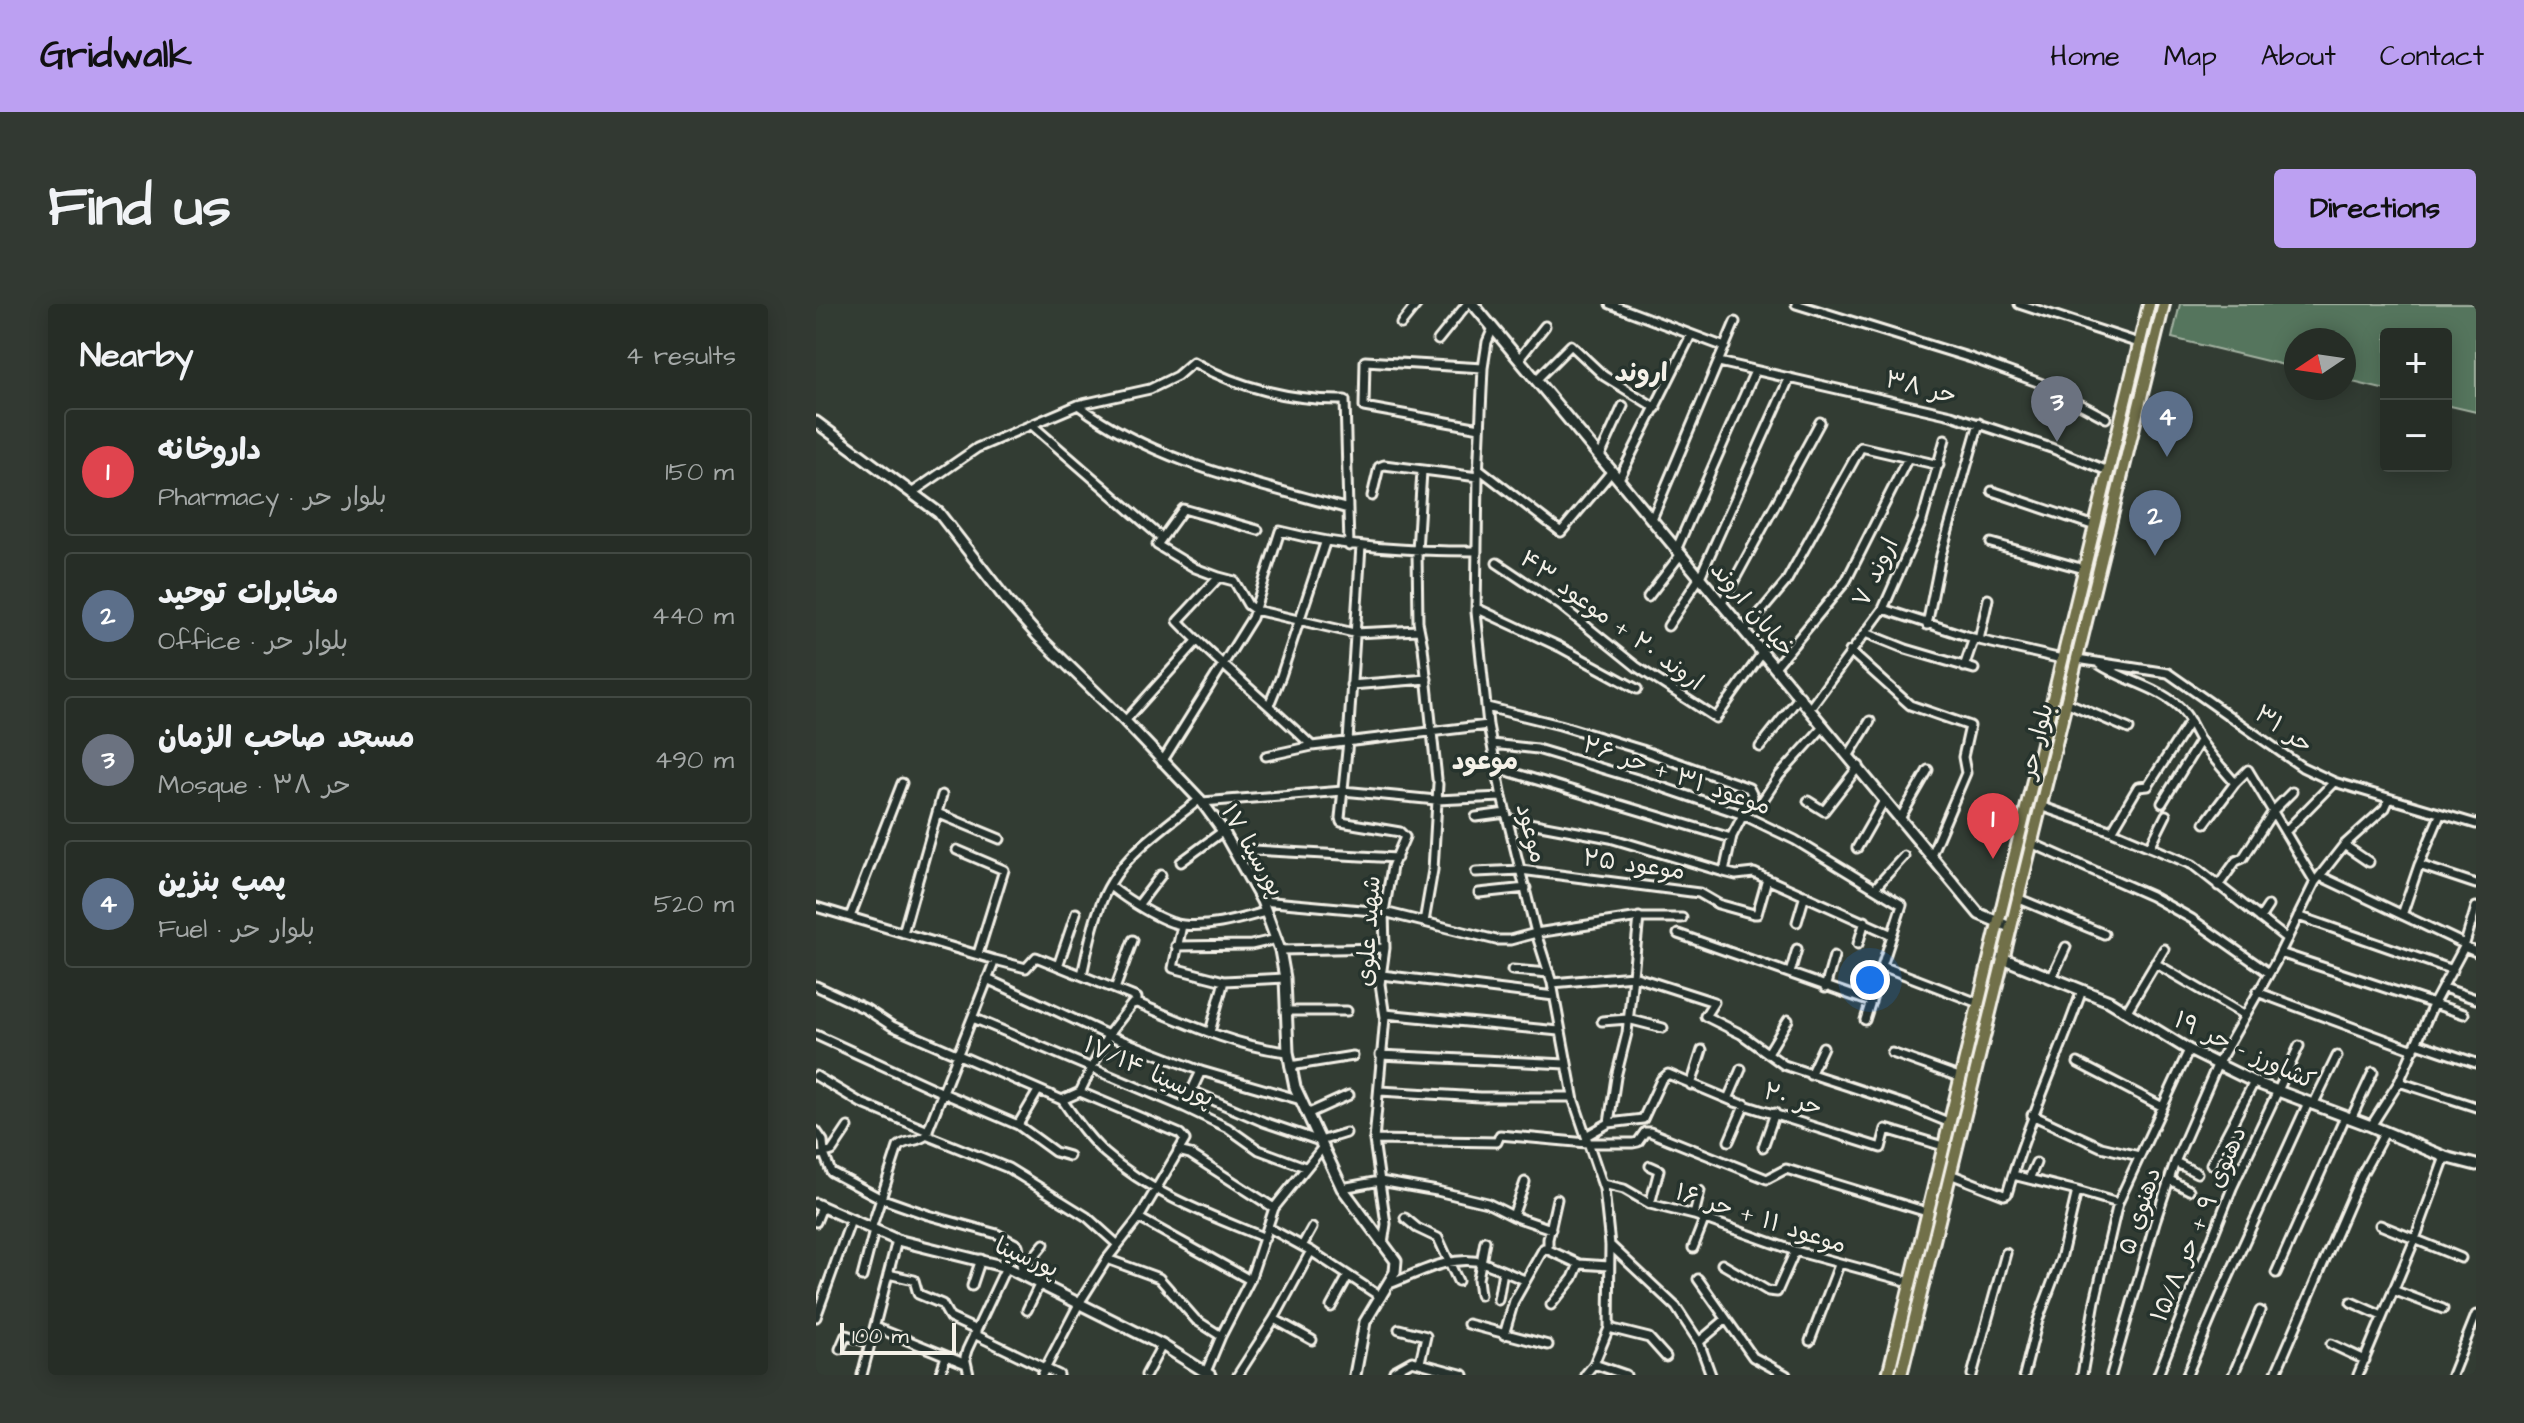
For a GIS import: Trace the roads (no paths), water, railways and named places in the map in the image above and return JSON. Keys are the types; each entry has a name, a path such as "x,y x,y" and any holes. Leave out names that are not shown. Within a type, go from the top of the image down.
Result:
{"main road":[{"name":"بلوار حر","path":"1888,1375 2149,304"},
{"name":"بلوار حر","path":"1901,1375 2164,304"}],"street":[{"path":"1401,324 1417,304"},
{"path":"1438,340 1467,304"},
{"name":"خیابان اروند","path":"1473,304 1979,914 2010,927"},
{"path":"1610,304 1725,347"},
{"path":"1796,304 1971,358 2040,383 2106,418"},
{"path":"2019,304 2139,343"},
{"path":"1652,519 1735,322"},
{"path":"1519,359 1545,326"},
{"name":"موعود","path":"1493,328 1487,342 1483,368 1476,608 1488,725 1502,797 1536,933 1552,983 1573,1097 1603,1184 1610,1245 1612,1305 1609,1328"},
{"path":"1372,496 1381,465 1422,471 1478,472 1561,532 1616,475 1656,408 1691,335"},
{"path":"1536,380 1571,345 1604,376 1656,408"},
{"path":"1480,428 1364,407 1365,361 1483,368"},
{"path":"913,492 977,448 1078,405 1150,389 1177,376 1193,362 1223,379 1282,395 1345,400 1349,546"},
{"name":"حر ۳۸","path":"1719,362 1979,423 2108,471"},
{"path":"1648,597 1679,551 1755,371"},
{"path":"1668,626 1700,577 1789,379"},
{"path":"1078,405 1119,432 1192,465 1348,509"},
{"path":"1600,456 1623,406"},
{"name":"پورسینا ۱۷","path":"816,422 939,513 1008,602 1200,801 1234,849 1262,901 1280,950 1285,978 1288,1052 1301,1100 1342,1188 1396,1261 1395,1272 1365,1322 1359,1374"},
{"path":"1722,603 1820,422"},
{"path":"1927,625 1941,555 1979,423"},
{"path":"1033,426 1162,538"},
{"name":"اروند ۷","path":"1810,708 1883,609 1922,521 1945,439"},
{"path":"1745,631 1786,582 1861,447 1939,465"},
{"path":"1775,667 1846,581 1908,458"},
{"path":"1422,471 1417,551 1419,630 1438,782 1433,870 1424,922"},
{"path":"1992,491 2095,526"},
{"path":"1258,530 1183,509 1158,546 1195,568 1234,581 1248,605 1255,610 1354,633 1419,630"},
{"path":"1162,762 1255,610 1280,531 1349,546 1477,551"},
{"path":"1269,705 1325,543"},
{"path":"1991,543 2084,569"},
{"name":"شهید علوی","path":"1361,546 1341,822 1400,832 1405,837 1392,867 1384,912 1385,948 1380,984 1385,1014 1374,1140 1386,1224 1383,1244"},
{"name":"اروند ۲۰ + موعود ۴۳","path":"1497,563 1560,605 1637,667 1716,718 1763,652"},
{"path":"1219,577 1178,621 1312,746"},
{"path":"1964,667 1977,639 1988,599"},
{"path":"1476,608 1560,647 1637,689"},
{"path":"1883,609 1977,639 2062,659"},
{"path":"1866,633 1906,649 1974,669"},
{"path":"1125,721 1197,641"},
{"path":"1850,651 1910,705 1970,726 1963,757 1966,773 1931,855"},
{"name":"حر ۳۱","path":"2077,659 2168,673 2282,754 2334,782 2476,824"},
{"path":"2097,663 2178,705 2200,741 2235,783"},
{"path":"1351,685 1427,679"},
{"path":"1760,747 1800,696"},
{"path":"2066,702 2129,729"},
{"path":"1487,707 1615,741 1749,788 1753,796 1731,838 1724,872"},
{"path":"1849,755 1870,721"},
{"path":"2112,831 2138,787 2148,786 2190,721"},
{"path":"1266,756 1312,746 1488,725"},
{"path":"1763,800 1779,776 1825,725"},
{"path":"2162,803 2200,741"},
{"name":"موعود ۳۱ + حر ۲۶","path":"1492,744 1537,749 1741,814 1795,840 1902,905 1865,1020"},
{"path":"1808,801 1824,811 1859,766"},
{"path":"1497,768 1731,838"},
{"path":"1901,817 1928,770"},
{"path":"2205,823 2248,770 2317,879 2402,915 2476,952"},
{"path":"2286,831 2334,782"},
{"path":"850,917 902,783"},
{"path":"1082,975 1099,906 1123,864 1138,848 1200,801 1343,791 1436,800 1502,797"},
{"path":"2218,886 2236,861 2243,858 2274,810 2292,792"},
{"path":"903,933 942,795"},
{"path":"1857,848 1885,799"},
{"name":"دهنوی ۵","path":"2111,1375 2175,1162 2218,1063 2280,953 2317,879 2344,845 2385,808 2389,799"},
{"path":"2040,806 2112,831 2193,865 2287,939"},
{"path":"937,813 1000,839"},
{"path":"2150,847 2166,815"},
{"path":"2402,915 2440,815"},
{"path":"1476,817 1507,816 1618,842 1736,875 1754,873 1892,935"},
{"path":"1181,862 1223,831"},
{"path":"2031,843 2151,896 2192,919 2269,973"},
{"path":"2344,845 2369,862"},
{"path":"1234,849 1397,858"},
{"path":"957,850 1004,870 978,954"},
{"path":"1875,888 1904,856"},
{"path":"2419,865 2476,884"},
{"path":"1476,872 1521,870"},
{"name":"موعود ۲۵","path":"1521,870 1699,893 1718,904 1754,914 1757,914 1767,879"},
{"path":"1139,904 1161,875"},
{"path":"1110,886 1182,925 1230,922 1265,912"},
{"path":"1479,893 1526,888"},
{"path":"1797,922 1805,895"},
{"path":"2017,898 2104,934"},
{"path":"1262,901 1384,912 1496,940 1639,917 1682,918"},
{"path":"2260,918 2268,906"},
{"path":"816,907 1026,968 1036,957 1137,998 1137,1003"},
{"path":"2371,1126 2399,1082 2433,1005 2464,946 2475,911"},
{"path":"1058,966 1076,913"},
{"path":"2298,916 2453,970"},
{"path":"1586,1139 1609,1123 1628,1019 1639,917"},
{"path":"1858,944 1865,921"},
{"path":"1182,925 1173,968 1224,981 1285,978"},
{"path":"1678,934 1871,1002"},
{"path":"1176,946 1251,945 1277,939"},
{"path":"1115,989 1133,940"},
{"path":"2052,977 2066,947"},
{"path":"1280,950 1385,948"},
{"path":"1790,973 1797,949"},
{"path":"2127,1011 2164,949"},
{"path":"2280,953 2464,1014"},
{"path":"1825,988 1834,956"},
{"name":"کشاورز - حر ۱۹","path":"2002,958 2127,1011 2189,1050 2254,1082 2445,1157 2476,1165"},
{"path":"862,1277 880,1198 898,1147 927,1133 995,960"},
{"path":"2155,963 2244,1015"},
{"path":"1882,966 1978,1003"},
{"path":"1512,970 1549,973"},
{"path":"1382,975 1554,996"},
{"path":"1552,983 1633,976 1714,1002 1705,1016 1741,1034 1784,1065 1948,1122"},
{"path":"987,979 1108,1035 1201,1071 1301,1100"},
{"path":"1210,1032 1224,981"},
{"path":"816,986 866,1009 892,1026 1062,1100 1088,1136 1106,1154 1155,1190 1265,1238"},
{"path":"2444,988 2476,999"},
{"path":"1950,1174 2007,1194 2032,1115 2056,1064 2082,990"},
{"path":"2257,992 2476,1063"},
{"path":"1062,1100 1080,1092 1108,1035 1132,1004 1137,1003 1210,1032 1269,1050 1288,1052"},
{"path":"1285,1011 1347,1011"},
{"path":"1385,1014 1559,1031"},
{"name":"پورسینا ۱۷/۱۴","path":"973,1018 1184,1107 1228,1128 1259,1150 1305,1167"},
{"path":"1602,1021 1628,1019 1663,1028"},
{"path":"1768,1053 1788,1020"},
{"path":"816,1035 1018,1125 1055,1152 1069,1156"},
{"name":"دهنوی ۹ + حر ۱۵/۸","path":"2158,1375 2197,1271 2299,1046"},
{"path":"1810,1075 1823,1047"},
{"path":"1691,1085 1702,1050"},
{"path":"2082,1375 2095,1301 2118,1203 2189,1050"},
{"path":"1892,1053 1959,1077"},
{"path":"1380,1055 1566,1064"},
{"path":"1290,1066 1353,1056"},
{"path":"2187,1375 2225,1285 2337,1056"},
{"path":"2078,1063 2161,1106"},
{"path":"1728,1099 1741,1069"},
{"path":"1184,1107 1201,1071"},
{"path":"2276,1273 2348,1118 2373,1072"},
{"name":"حر ۲۰","path":"1609,1123 1643,1119 1666,1075 1671,1075 1728,1099 1881,1148 1886,1129 1943,1146"},
{"path":"816,1076 861,1103 1008,1168 1087,1217 1118,1245"},
{"path":"2211,1164 2254,1082"},
{"path":"2399,1082 2476,1107"},
{"path":"1018,1125 1038,1091"},
{"path":"1192,1091 1321,1144"},
{"path":"1380,1091 1480,1097 1573,1097"},
{"path":"1043,1372 1080,1302 1107,1259 1139,1218 1185,1140 1180,1134 1080,1092"},
{"path":"1307,1114 1349,1095"},
{"path":"1729,1141 1745,1104"},
{"path":"1763,1147 1775,1113"},
{"path":"2032,1115 2101,1147 2139,1156"},
{"path":"820,1155 832,1151 848,1127"},
{"path":"816,1131 823,1141 820,1155 831,1172 880,1198 997,1234 1018,1245 1023,1272"},
{"path":"1374,1140 1497,1142 1500,1135 1638,1142 1645,1132 1650,1132 1767,1179 1783,1169 1927,1212"},
{"path":"2275,1375 2361,1176 2385,1132"},
{"path":"1208,1374 1221,1336 1250,1280 1274,1208 1321,1144 1346,1133"},
{"path":"1178,1151 1190,1154 1274,1208"},
{"path":"2358,1375 2415,1239 2445,1157"},
{"path":"2175,1162 2197,1173"},
{"path":"2029,1179 2036,1163"},
{"path":"1650,1166 1659,1169 1650,1204"},
{"path":"2013,1175 2118,1203"},
{"path":"2170,1180 2189,1190"},
{"path":"1342,1188 1380,1181 1463,1196 1551,1229"},
{"path":"1513,1216 1525,1182"},
{"name":"موعود ۱۱ + حر ۱۶","path":"1603,1184 1624,1189 1650,1204 1694,1215 1795,1251 1910,1282"},
{"path":"1694,1215 1700,1191"},
{"path":"2024,1375 2038,1320 2061,1259 2077,1191"},
{"path":"1504,1335 1514,1301 1546,1249 1557,1199"},
{"path":"816,1222 819,1205"},
{"name":"پورسینا","path":"819,1205 897,1240 1023,1272 1162,1345 1208,1374"},
{"path":"1139,1218 1250,1280"},
{"path":"1405,1218 1438,1238 1458,1281"},
{"path":"816,1317 851,1220"},
{"path":"1693,1248 1704,1220"},
{"path":"2380,1225 2461,1258"},
{"path":"1269,1228 1311,1251 1381,1297"},
{"path":"1302,1246 1312,1228"},
{"path":"862,1375 897,1240"},
{"path":"1480,1295 1478,1279 1485,1241"},
{"path":"1023,1272 1044,1244"},
{"path":"1610,1245 1676,1307 1699,1342 1711,1375"},
{"path":"1546,1249 1579,1264 1609,1266"},
{"path":"1238,1375 1274,1319 1311,1251"},
{"path":"1722,1264 1768,1291 1777,1292 1795,1251"},
{"path":"1972,1375 2006,1253"},
{"path":"972,1286 981,1259"},
{"path":"1107,1259 1159,1278 1196,1320 1221,1336"},
{"path":"1387,1285 1448,1262 1482,1262 1525,1280"},
{"path":"1551,1305 1573,1278 1579,1264"},
{"path":"1810,1341 1839,1265"},
{"path":"972,1374 966,1364 967,1350 1006,1267"},
{"path":"1498,1300 1503,1271"},
{"path":"888,1274 914,1280 918,1294 942,1304 950,1318 1043,1372 1059,1375"},
{"path":"1331,1307 1348,1276"},
{"path":"1698,1279 1753,1357 1786,1375"},
{"path":"1027,1310 1040,1283"},
{"path":"2393,1290 2443,1309"},
{"path":"2351,1302 2382,1316"},
{"path":"2233,1375 2260,1311"},
{"path":"2452,1375 2476,1315"},
{"path":"1274,1319 1312,1340"},
{"path":"1699,1342 1725,1320"},
{"path":"1468,1324 1548,1345"},
{"path":"875,1327 966,1364"},
{"path":"1585,1375 1594,1364 1609,1328 1649,1338 1666,1357"},
{"path":"1399,1329 1426,1336 1420,1362"},
{"path":"840,1349 846,1335 870,1343"},
{"path":"2331,1344 2365,1360"},
{"path":"1146,1375 1162,1345"},
{"path":"940,1375 946,1356"},
{"path":"1393,1375 1394,1371 1410,1362 1464,1375"},
{"path":"1594,1364 1626,1375"}],"place":[{"name":"مسجد صاحب الزمان","path":"2057,442"},
{"name":"پمپ بنزین","path":"2167,457"},
{"name":"مخابرات توحید","path":"2155,556"},
{"name":"داروخانه","path":"1993,859"}],"district":[{"name":"اروند","path":"1641,372"},
{"name":"موعود","path":"1485,760"}]}
